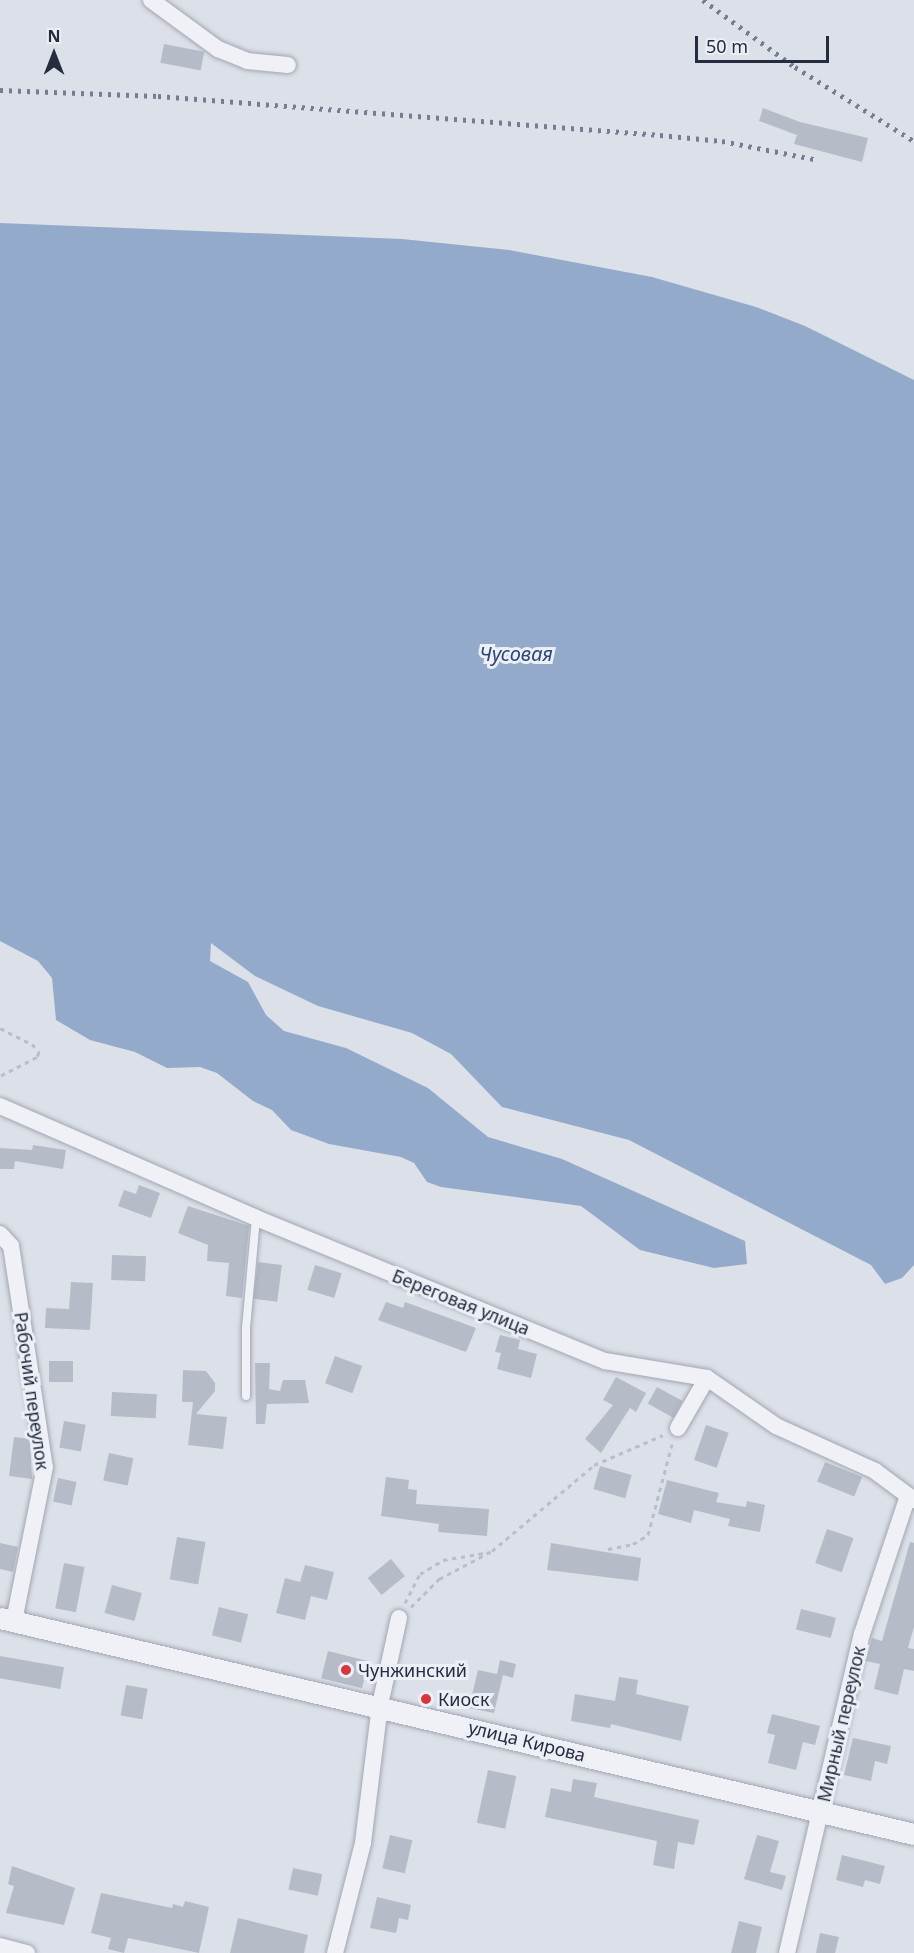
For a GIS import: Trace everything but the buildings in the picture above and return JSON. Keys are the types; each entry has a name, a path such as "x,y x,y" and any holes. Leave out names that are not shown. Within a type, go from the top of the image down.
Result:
{"street":[{"path":"151,0 218,49 247,61 288,65"},
{"name":"Береговая улица","path":"0,1106 256,1218 605,1361 707,1378 776,1426 876,1472 911,1499"},
{"name":"Рабочий переулок","path":"0,1234 11,1246 45,1467 7,1619"},
{"path":"678,1428 707,1378"},
{"name":"Мирный переулок","path":"787,1953 862,1634 911,1499"},
{"path":"335,1953 363,1843 380,1705 399,1618"},
{"name":"улица Кирова","path":"7,1619 380,1705 914,1834"},
{"path":"0,1946 27,1953"}],"lane":[{"path":"246,1396 246,1328 256,1218"}],"path":[{"path":"0,1028 32,1044 39,1052 38,1057 0,1076"},
{"path":"608,1549 633,1544 648,1535 667,1455 678,1428"},
{"path":"399,1618 439,1580 492,1551 594,1465 678,1428"},
{"path":"399,1618 420,1574 442,1560 492,1551"}],"water":[{"name":"Чусовая","path":"0,223 402,239 509,250 652,277 756,307 805,326 914,380 914,1265 902,1278 885,1284 871,1265 629,1140 502,1107 451,1054 412,1033 318,1006 255,976 211,943 210,961 248,982 266,1015 284,1031 346,1048 428,1088 488,1137 562,1159 745,1241 747,1264 714,1268 640,1250 581,1206 441,1187 427,1182 414,1163 401,1157 329,1144 291,1130 272,1110 253,1101 217,1073 200,1067 167,1068 135,1052 90,1040 56,1020 52,978 38,961 0,941"}],"railway":[{"path":"703,0 795,67 914,141"},
{"path":"0,90 158,96 660,135 722,141 814,159"}],"place":[{"name":"Чунжинский","path":"346,1670"},
{"name":"Киоск","path":"426,1699"}]}
